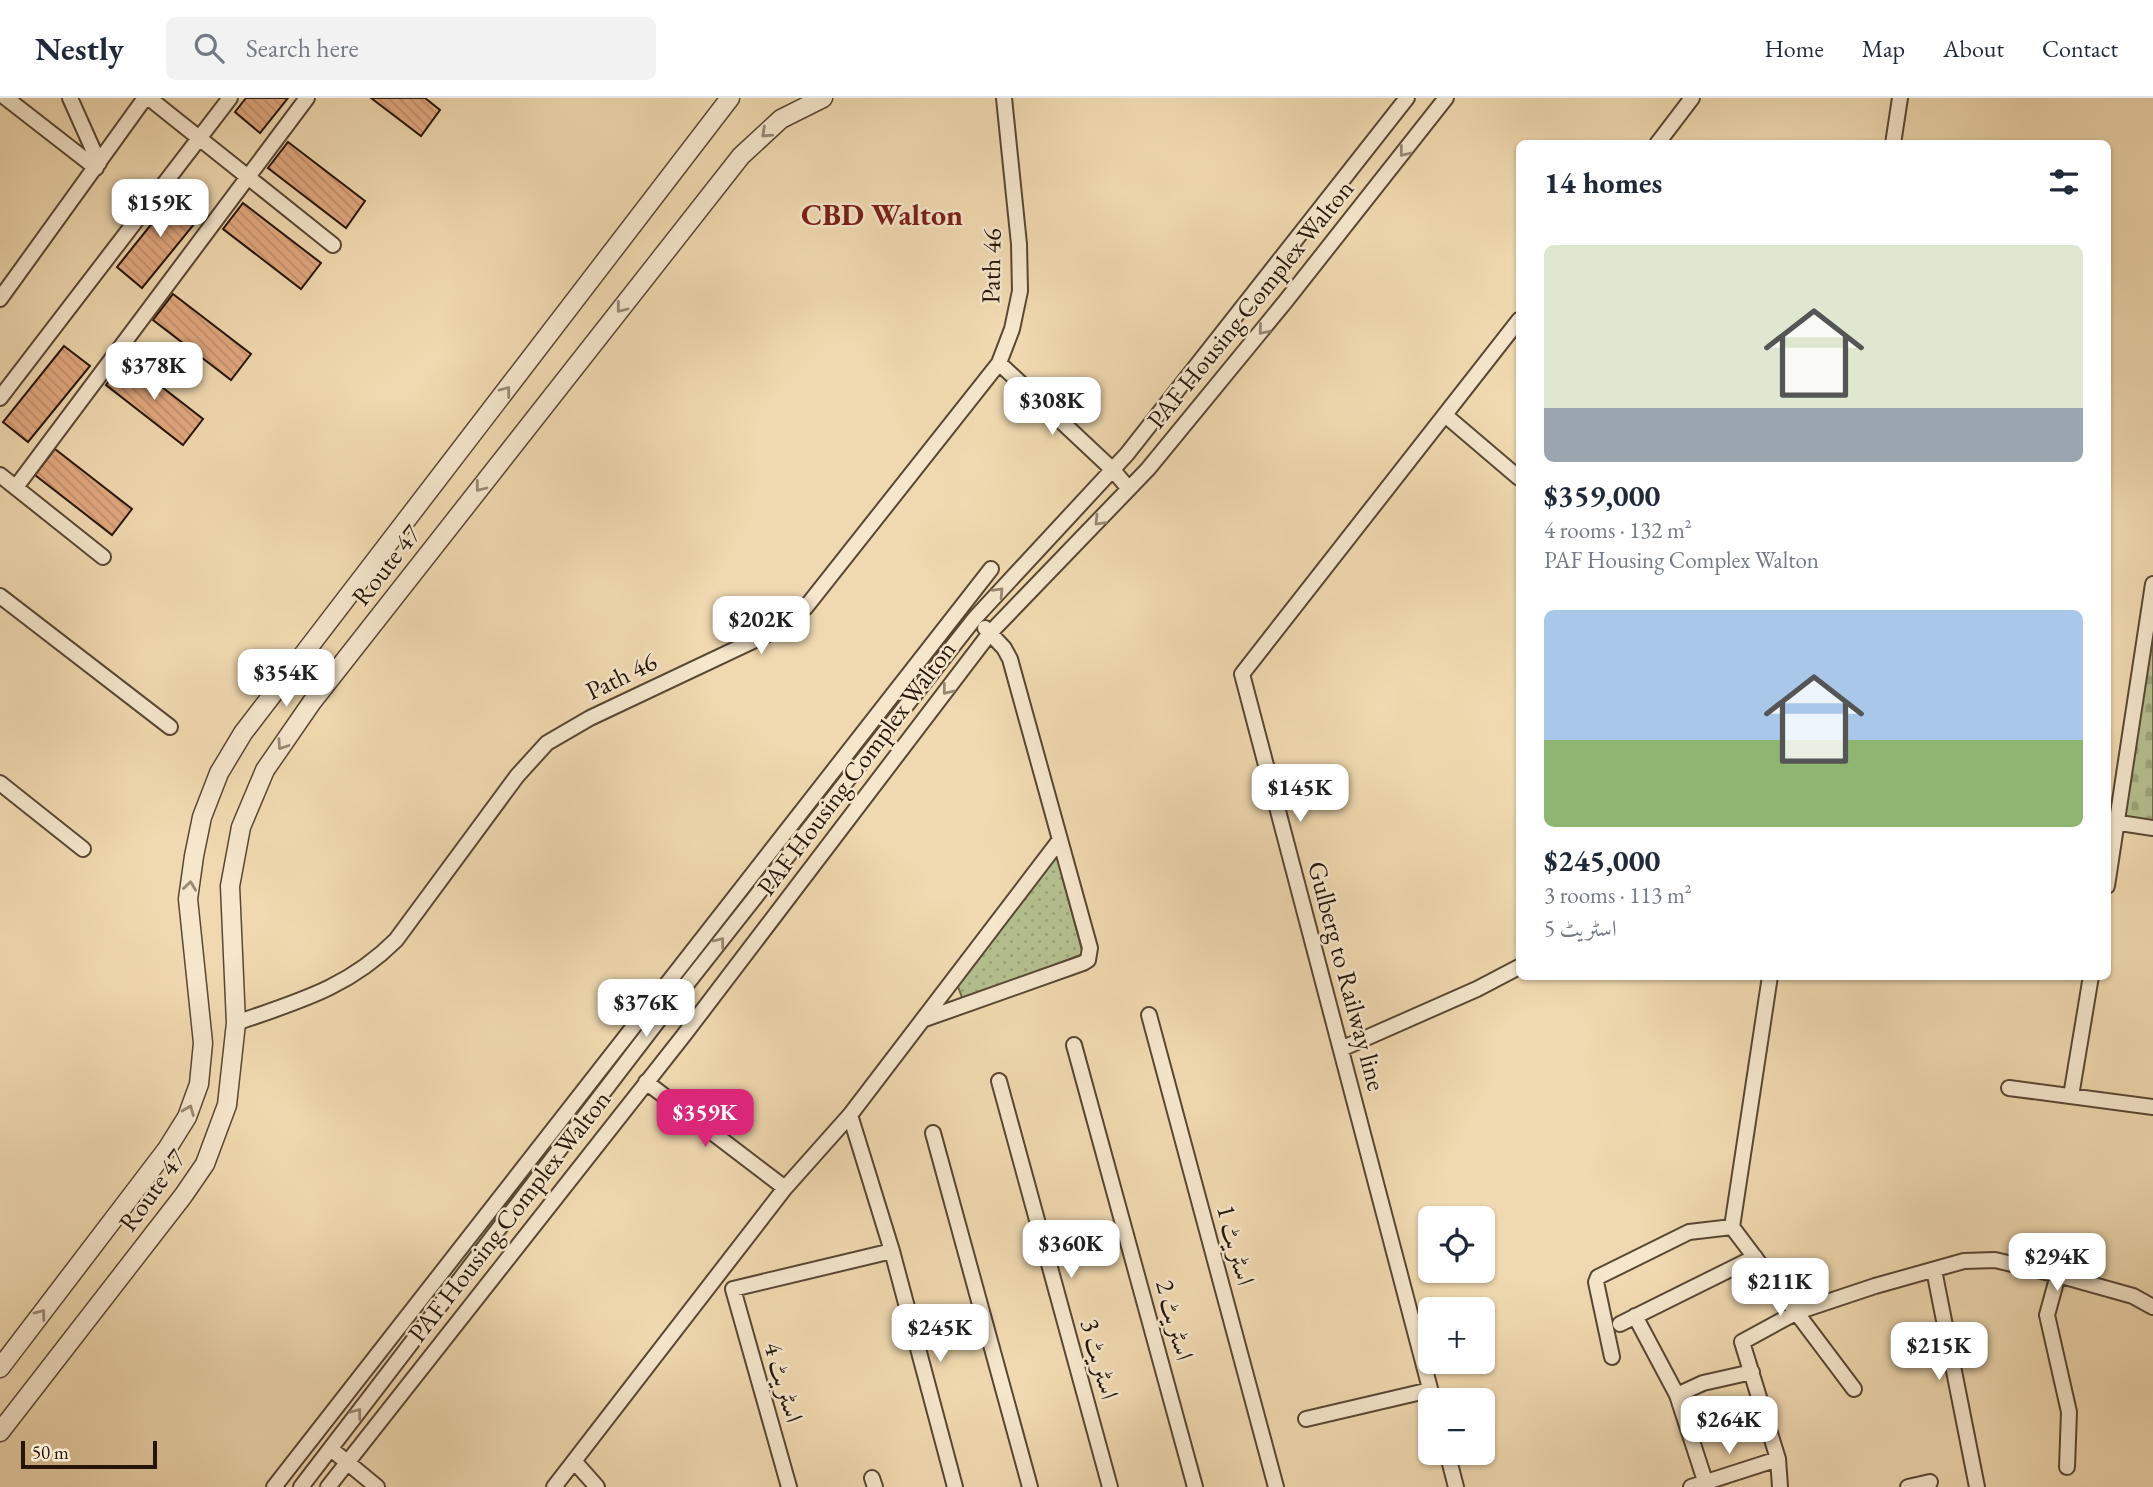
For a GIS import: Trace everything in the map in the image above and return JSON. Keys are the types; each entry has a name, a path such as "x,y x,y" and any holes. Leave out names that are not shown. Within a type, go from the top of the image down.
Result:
{"street":[{"path":"6,98 98,165"},
{"path":"70,98 98,165"},
{"path":"0,299 5,281 98,165 147,98 333,245"},
{"path":"0,398 230,98"},
{"path":"16,487 307,98"},
{"name":"Route 47","path":"0,1368 167,1149 187,1117 199,1084 203,1043 188,900 202,817 219,773 243,733 730,98"},
{"name":"Route 47","path":"0,1432 205,1164 227,1105 236,1023 230,886 241,827 265,770 312,702 741,156 780,119 823,98"},
{"name":"Path 46","path":"236,1023 308,998 376,960 396,940 517,776 547,743 590,718 774,631 806,607 999,363 1012,329 1020,290 1019,244 1004,98"},
{"name":"PAF Housing Complex Walton","path":"301,1487 664,1013 975,618 1136,444 1407,98"},
{"name":"PAF Housing Complex Walton","path":"328,1487 646,1082 990,633 1148,469 1285,302 1446,98"},
{"path":"1660,140 1692,98"},
{"path":"1895,140 1900,98"},
{"name":"Gulberg to Railway line","path":"1430,1388 1242,674 1516,324"},
{"path":"999,363 1129,489"},
{"path":"1445,415 1516,475"},
{"path":"0,475 103,557"},
{"path":"274,1487 991,569"},
{"path":"2153,584 2112,822 2153,828"},
{"path":"0,596 170,727"},
{"path":"924,1019 1088,960 1090,948 1010,659 990,633 961,608"},
{"path":"0,783 83,849"},
{"path":"554,1487 785,1188 850,1115 1059,841"},
{"path":"1341,1049 1477,989 1516,969"},
{"path":"1769,980 1732,1227 1854,1389"},
{"path":"2071,1096 2090,980"},
{"name":"اسٹریٹ 1","path":"1149,1015 1276,1487"},
{"name":"اسٹریٹ 2","path":"1074,1045 1195,1487"},
{"name":"اسٹریٹ 3","path":"999,1081 1110,1487"},
{"path":"646,1082 785,1188"},
{"path":"2009,1088 2153,1107"},
{"path":"850,1115 892,1251 955,1487"},
{"path":"933,1133 1030,1487"},
{"path":"1612,1357 1596,1282 1598,1277 1689,1232 1732,1227"},
{"path":"719,1276 733,1290 892,1251"},
{"path":"1620,1324 1755,1257"},
{"path":"1780,1487 1778,1459 1742,1342 1797,1312 1964,1261 1995,1260 2133,1296 2153,1307"},
{"path":"1934,1270 1978,1487"},
{"path":"2058,1275 2047,1315 2069,1412 2067,1467"},
{"name":"اسٹریٹ 4","path":"733,1290 789,1487"},
{"path":"1635,1316 1677,1395 1701,1485 1778,1459"},
{"path":"1677,1395 1703,1383 1752,1372"},
{"path":"1306,1419 1418,1398"},
{"path":"331,1449 377,1487"},
{"path":"301,1453 317,1467"},
{"path":"574,1461 597,1487"},
{"path":"1450,1465 1456,1487"},
{"path":"1908,1487 1930,1482"}],"green space":[{"path":"2153,639 2153,828 2118,823 2145,641"},
{"path":"1057,855 1083,954 963,1000 957,984"}],"building":[{"path":"246,98 288,98 260,133 235,112"},
{"path":"371,98 425,98 440,110 421,136"},
{"path":"288,142 365,201 346,228 268,168"},
{"path":"178,191 204,212 142,288 117,267"},
{"path":"243,203 321,263 301,289 223,229"},
{"path":"173,294 251,354 231,380 153,320"},
{"path":"64,346 90,366 28,442 3,422"},
{"path":"126,359 203,419 183,445 106,385"},
{"path":"55,449 132,509 112,535 35,475"}],"district":[{"name":"CBD Walton","path":"882,215"}]}
